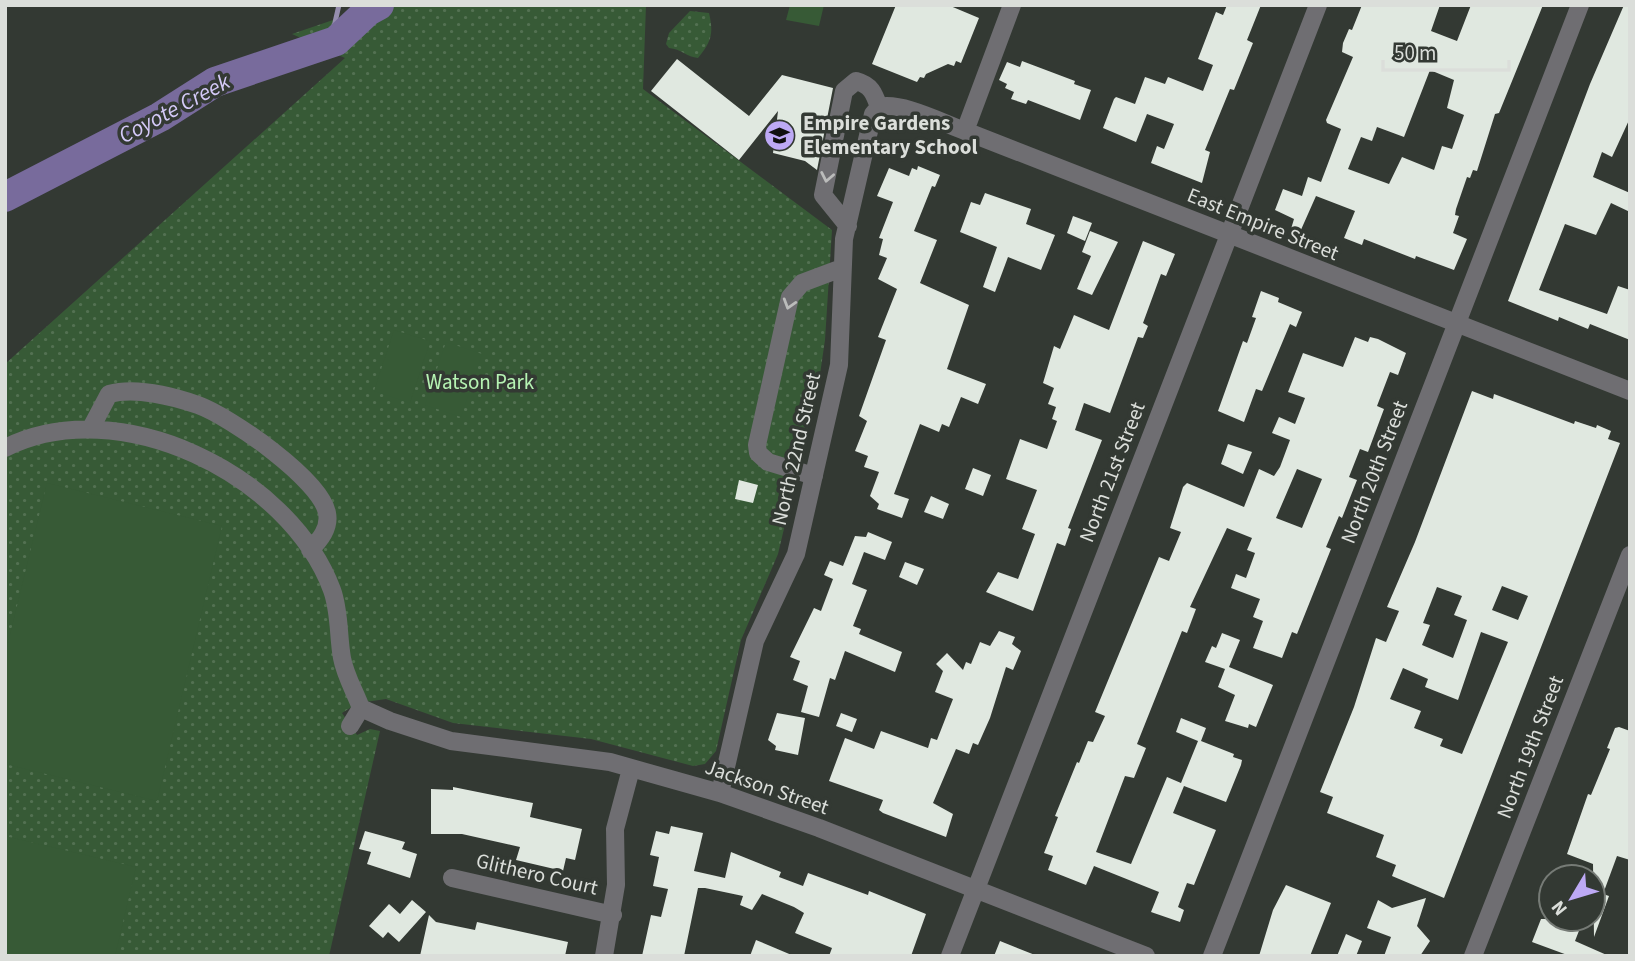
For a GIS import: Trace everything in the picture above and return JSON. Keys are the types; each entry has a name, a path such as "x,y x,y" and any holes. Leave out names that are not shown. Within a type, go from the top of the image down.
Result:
{"street":[{"path":"965,131 1012,5"},
{"name":"North 21st Street","path":"950,956 1318,5"},
{"name":"North 20th Street","path":"1212,956 1580,5"},
{"path":"848,226 823,195 844,91 856,80 866,83 873,90 879,107"},
{"name":"East Empire Street","path":"879,107 888,105 901,108 965,131 1630,391"},
{"name":"North 22nd Street","path":"720,793 755,641 796,554 839,365 842,268 848,226 873,114 879,107"},
{"path":"814,476 768,462 758,453 757,445 790,297 802,283 842,268"},
{"path":"91,428 109,394 127,389 199,406 265,444 321,497 328,516 324,536 310,550"},
{"path":"5,448 38,433 91,428 143,436 189,451 256,490 310,550 332,590 339,621 342,660 361,708 350,726"},
{"name":"North 19th Street","path":"1473,956 1630,555"},
{"name":"Jackson Street","path":"361,708 390,721 451,741 571,755 720,793 819,828 1146,956"},
{"path":"604,956 616,885 614,829 631,769"},
{"name":"Glithero Court","path":"452,878 613,915"}],"green space":[{"name":"Watson Park","path":"377,5 646,5 643,89 832,230 825,340 819,381 778,554 741,640 716,751 705,764 693,766 591,739 453,723 386,699 358,703 342,713 357,735 370,729 380,731 329,956 5,956 5,364 345,58 292,34"},
{"path":"790,5 824,5 819,26 786,20"},
{"path":"690,11 709,13 710,37 698,58 669,48 666,44 669,33"},
{"path":"394,330 430,341 410,403 374,391"},
{"path":"446,342 482,354 461,417 425,405"},
{"path":"47,483 222,526 157,801 5,764 5,655"},
{"path":"5,836 136,867 115,956 5,956"}],"building":[{"path":"896,5 948,5 979,18 961,63 956,61 954,66 948,64 926,74 924,78 920,77 917,82 872,64"},
{"path":"1227,5 1261,5 1247,40 1253,43 1234,90 1230,89 1205,150 1210,152 1202,183 1151,163 1157,146 1164,149 1174,124 1147,114 1136,142 1103,128 1114,99 1116,97 1135,104 1145,77 1165,84 1168,77 1203,91 1213,65 1198,59 1216,12 1223,15"},
{"path":"1362,5 1440,5 1431,31 1457,41 1471,5 1543,5 1499,113 1495,114 1477,171 1473,170 1470,178 1467,177 1456,209 1455,215 1459,216 1453,233 1467,239 1454,270 1416,256 1415,259 1364,239 1362,245 1344,238 1355,211 1316,196 1300,232 1291,229 1294,219 1275,210 1283,189 1302,196 1308,177 1321,182 1341,129 1326,120 1353,57 1342,52 1349,29 1352,30","holes":["1430,70 1454,80 1447,108 1464,115 1452,149 1442,146 1434,170 1402,157 1389,184 1348,169 1361,137 1372,141 1377,127 1404,137"]},
{"path":"1624,5 1630,5 1630,118 1612,157 1602,152 1593,177 1630,193 1630,212 1611,203 1596,235 1565,224 1539,290 1607,314 1618,286 1630,290 1630,340 1590,324 1588,329 1559,317 1558,321 1508,301 1590,84"},
{"path":"677,59 749,116 782,75 833,88 817,170 805,161 773,153 778,111 739,160 651,91"},
{"path":"1022,61 1091,90 1080,120 1028,100 1026,104 1011,99 1014,92 1005,88 1007,84 999,80 1007,62 1020,67"},
{"path":"918,166 940,175 935,187 932,186 914,231 937,240 920,283 969,305 947,369 986,384 978,404 961,397 949,427 942,424 939,432 920,424 894,494 909,499 902,518 877,509 879,504 870,496 879,472 864,467 868,456 855,451 867,421 859,416 886,340 878,337 897,289 878,279 887,258 879,255 883,239 879,238 893,202 877,196 889,168 909,176 912,168 917,170"},
{"path":"985,193 1031,209 1026,224 1055,235 1041,270 1008,257 995,292 983,287 997,247 960,232 971,202 980,205"},
{"path":"1073,216 1092,223 1085,241 1067,233"},
{"path":"1090,231 1118,242 1092,295 1077,289 1091,256 1082,252"},
{"path":"1143,241 1175,254 1166,276 1161,274 1143,323 1148,326 1143,338 1138,337 1110,413 1084,403 1075,430 1102,440 1068,528 1071,529 1065,546 1057,543 1033,611 986,592 998,572 1018,579 1035,534 1022,529 1037,490 1006,479 1020,439 1047,449 1057,421 1052,419 1056,407 1048,404 1054,388 1043,383 1054,346 1060,349 1074,315 1109,330"},
{"path":"1261,291 1302,312 1296,327 1290,324 1262,391 1256,389 1244,422 1218,411 1243,341 1247,343 1256,318 1252,317"},
{"path":"1355,337 1368,342 1370,337 1378,339 1406,353 1398,375 1390,372 1377,406 1384,409 1368,452 1360,449 1349,477 1357,480 1342,518 1339,516 1326,547 1331,549 1297,634 1292,632 1282,658 1253,648 1263,621 1253,617 1260,599 1231,588 1236,574 1246,578 1255,553 1247,550 1252,538 1227,528 1190,607 1196,609 1187,633 1182,631 1137,744 1146,748 1134,778 1125,776 1096,852 1131,864 1167,777 1181,783 1198,741 1176,732 1181,718 1206,728 1201,741 1242,760 1226,802 1184,786 1173,813 1216,830 1194,885 1187,883 1178,907 1184,910 1180,922 1151,912 1159,892 1094,866 1086,885 1048,870 1053,856 1044,853 1058,817 1055,816 1077,762 1079,763 1088,741 1093,742 1105,716 1095,712 1159,557 1169,561 1181,532 1170,528 1183,487 1187,483 1244,507 1259,469 1274,476 1280,467 1290,440 1272,433 1279,417 1295,424 1305,398 1288,392 1303,353 1343,367","holes":["1297,469 1322,479 1302,528 1276,518"]},
{"path":"1472,391 1493,399 1494,394 1574,424 1575,421 1596,428 1597,425 1611,431 1608,439 1620,443 1444,898 1392,876 1396,865 1376,857 1384,835 1327,813 1333,797 1320,792 1354,707 1376,638 1386,642 1399,611 1387,607 1415,542","holes":["1502,586 1528,596 1518,620 1492,610","1437,587 1462,596 1454,615 1467,620 1453,658 1422,645 1430,625 1423,623","1481,632 1508,642 1462,754 1440,746 1443,739 1414,728 1421,711 1390,699 1403,668 1428,679 1425,687 1458,700"]},
{"path":"1228,444 1252,452 1243,474 1221,464"},
{"path":"973,468 991,475 983,496 965,489"},
{"path":"739,480 758,485 753,503 735,499"},
{"path":"931,496 949,504 943,519 924,512"},
{"path":"868,532 892,542 885,560 864,552 852,584 867,590 853,626 861,629 859,634 902,652 895,672 845,651 835,680 830,678 819,717 801,712 808,686 793,680 800,661 790,657 814,608 821,611 833,579 824,575 830,561 843,566 855,536 866,537"},
{"path":"905,562 924,569 917,585 899,577"},
{"path":"999,631 1015,637 1012,644 1021,651 1013,670 1006,667 990,718 978,745 973,743 969,754 956,749 933,803 953,814 946,837 883,813 879,810 883,800 829,781 845,738 874,749 881,731 928,748 931,738 937,740 953,699 935,692 943,671 936,664 947,653 963,670 966,662 971,664 980,642 990,646"},
{"path":"1222,633 1240,640 1229,667 1273,685 1256,727 1249,724 1248,728 1225,721 1235,695 1218,687 1225,669 1205,662 1212,646 1216,648"},
{"path":"777,713 805,718 798,755 775,750 776,746 768,740"},
{"path":"841,713 857,719 852,732 836,726"},
{"path":"1615,728 1630,731 1630,860 1617,856 1607,883 1607,863 1590,863 1567,854 1588,794 1591,795 1610,749 1607,748"},
{"path":"453,787 533,803 530,817 582,829 575,860 566,858 563,871 516,860 520,847 462,834 431,834 431,789 453,790"},
{"path":"671,826 703,833 694,871 725,878 731,852 781,872 779,877 803,886 808,873 868,895 869,891 926,914 911,956 829,956 832,948 795,933 804,913 794,907 762,894 752,910 740,905 743,896 698,888 684,956 642,956 651,915 661,917 668,889 653,886 659,857 650,855 656,831 669,834"},
{"path":"365,831 405,842 402,849 417,854 410,878 367,864 371,852 359,849"},
{"path":"1286,885 1331,903 1310,956 1259,956 1273,910"},
{"path":"1426,898 1417,926 1430,941 1420,956 1384,956 1391,937 1367,928 1378,900 1392,908"},
{"path":"412,900 426,912 399,942 388,932 383,938 369,926 389,904 400,914"},
{"path":"429,915 436,922 475,930 477,922 568,942 565,956 420,956"},
{"path":"1537,929 1537,933 1578,933 1575,941 1609,956 1570,956 1532,942"},
{"path":"1346,934 1362,941 1356,956 1337,956"},
{"path":"756,940 794,956 750,956"},
{"path":"1000,941 1035,955 1035,956 994,956"}],"waterway":[{"path":"336,41 333,31 339,5"},
{"name":"Coyote Creek","path":"5,197 160,117 215,82 336,41 368,11 379,5"}],"place":[{"name":"Empire Gardens Elementary School","path":"780,135"}]}
